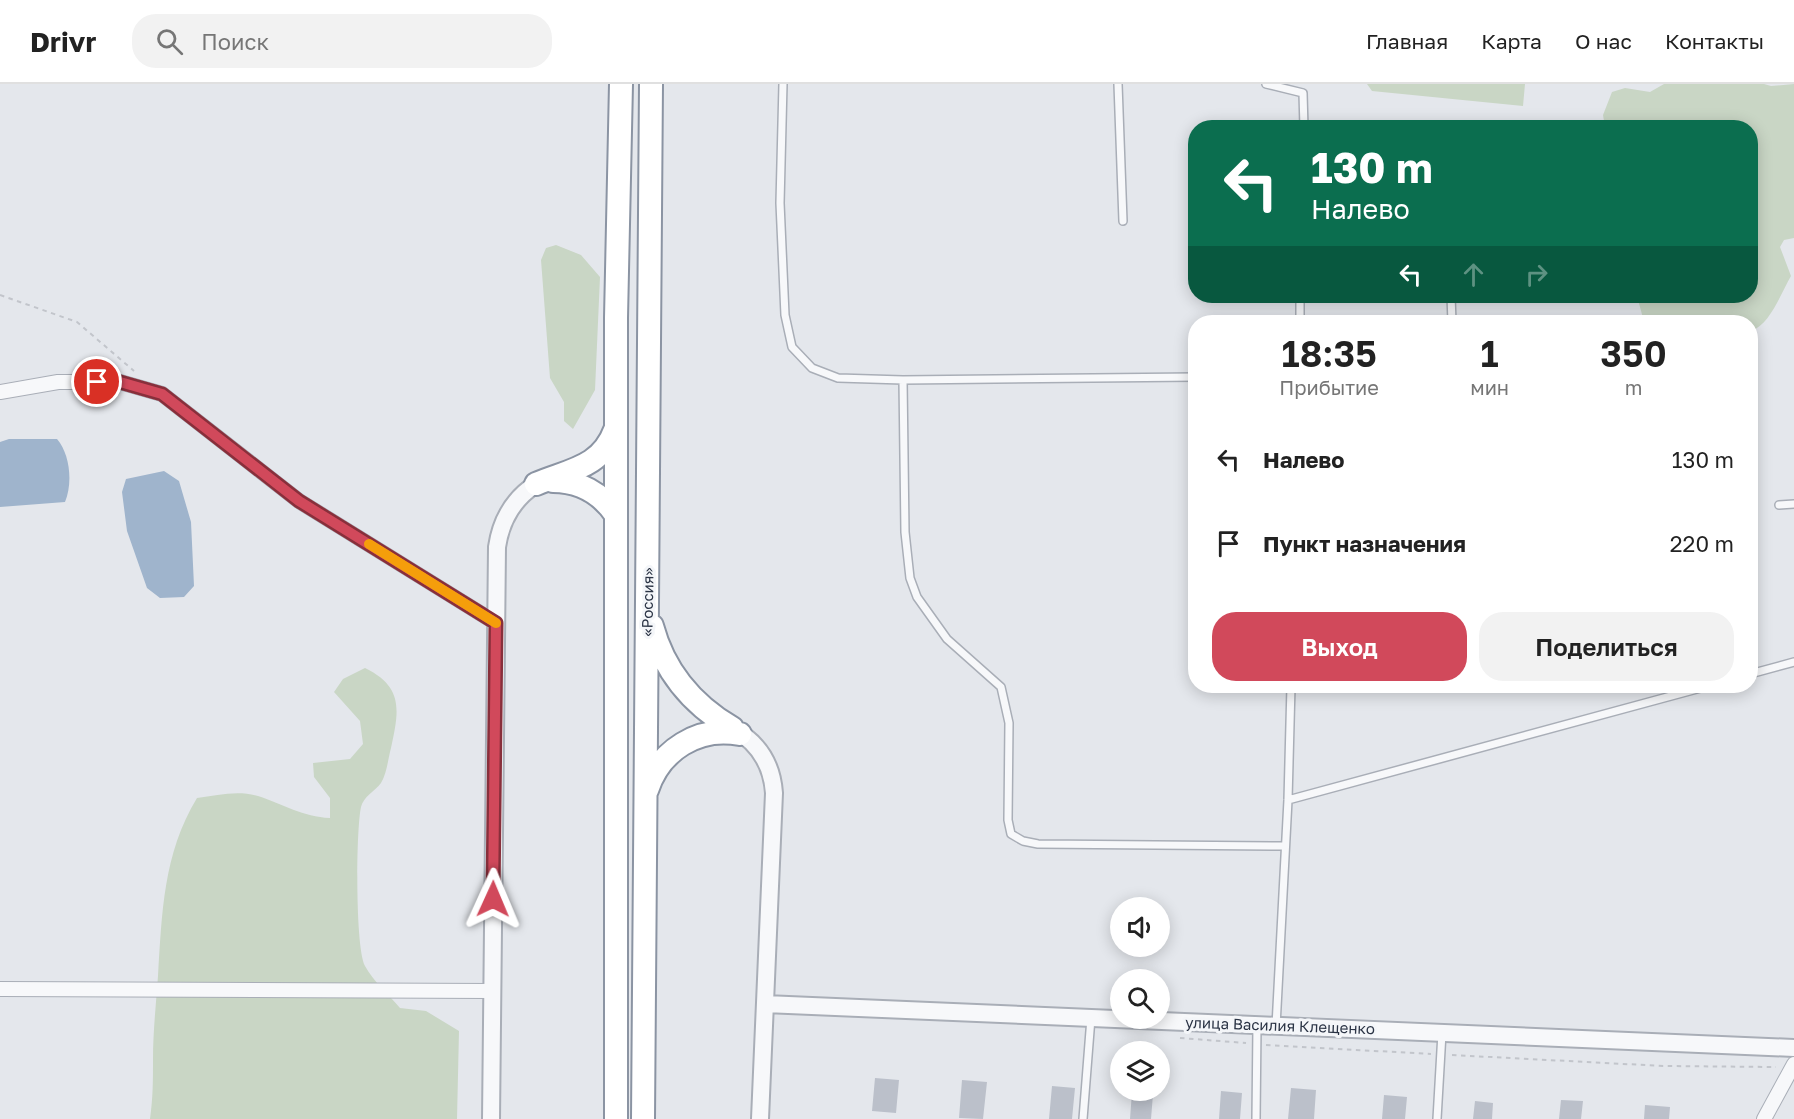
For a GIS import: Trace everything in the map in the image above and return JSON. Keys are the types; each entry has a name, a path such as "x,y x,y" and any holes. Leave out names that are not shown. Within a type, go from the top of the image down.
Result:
{"highway":[{"name":"«Россия»","path":"616,1119 616,426 621,84"},
{"name":"«Россия»","path":"643,1119 651,84"},
{"path":"536,484 578,470 592,461 609,442 616,426"},
{"path":"536,484 559,481 581,486 601,497 616,514"},
{"path":"648,605 657,643 675,677 701,706 739,731"},
{"path":"644,806 653,775 668,755 681,744 712,733 739,731"}],"street":[{"path":"0,392 58,382 120,382 162,394 299,501 496,623"},
{"path":"491,1119 497,548 500,531 511,507 536,484"},
{"path":"739,731 766,761 774,793 760,1119"},
{"path":"0,989 492,991"},
{"name":"улица Василия Клещенко","path":"765,1004 1794,1048"},
{"path":"1764,1119 1793,1066"}],"lane":[{"path":"783,84 780,203 785,315 792,347 812,368 838,378 903,380 1188,377"},
{"path":"1118,84 1123,221"},
{"path":"1266,84 1303,93 1304,120"},
{"path":"903,380 905,532 910,578 917,597 947,639 1001,687 1009,723 1008,820 1011,834 1023,841 1038,844 1285,846"},
{"path":"1779,505 1794,504"},
{"path":"1758,672 1794,662"},
{"path":"1276,1026 1288,800 1291,693"},
{"path":"1288,800 1682,693"},
{"path":"1083,1119 1091,1018"},
{"path":"1256,1119 1257,1026"},
{"path":"1437,1119 1442,1034"}],"path":[{"path":"0,295 77,322 136,372"},
{"path":"1173,1038 1663,1066 1793,1066"}],"green space":[{"path":"1367,84 1525,84 1523,106 1372,91"},
{"path":"1664,84 1764,84 1771,86 1794,84 1794,238 1784,240 1780,247 1791,276 1769,315 1758,328 1758,315 1642,315 1639,303 1758,303 1758,120 1604,120 1603,115 1612,92 1625,88 1650,92"},
{"path":"556,245 581,255 600,277 595,390 573,429 564,421 564,402 550,378 541,260 546,248"},
{"path":"365,668 387,683 396,701 397,711 385,775 381,783 362,803 359,820 357,888 362,955 368,972 400,1008 426,1011 459,1031 457,1119 150,1119 163,907 171,862 186,819 197,798 235,793 258,796 302,813 330,818 330,798 314,777 313,763 350,759 363,744 360,721 334,692 343,679"}],"water":[{"path":"9,439 57,439 65,452 69,469 69,486 65,502 0,507 0,442"},
{"path":"164,471 179,481 191,522 194,586 184,597 160,598 147,588 127,531 122,492 126,479"}],"building":[{"path":"875,1078 899,1080 896,1113 872,1111"},
{"path":"962,1080 987,1082 983,1119 959,1118"},
{"path":"1052,1086 1075,1088 1072,1119 1049,1119"},
{"path":"1291,1088 1316,1090 1314,1119 1288,1119"},
{"path":"1221,1091 1242,1093 1240,1119 1219,1119"},
{"path":"1384,1095 1407,1097 1405,1119 1382,1119"},
{"path":"1561,1100 1583,1101 1581,1119 1559,1119"},
{"path":"1131,1101 1152,1101 1151,1119 1130,1119"},
{"path":"1475,1101 1493,1103 1492,1119 1473,1119"},
{"path":"1645,1105 1670,1107 1669,1119 1644,1119"}],"slow traffic":[{"path":"369,544 496,623"}],"route":[{"path":"97,382 137,385 162,394 299,501 496,623 493,899"}]}
